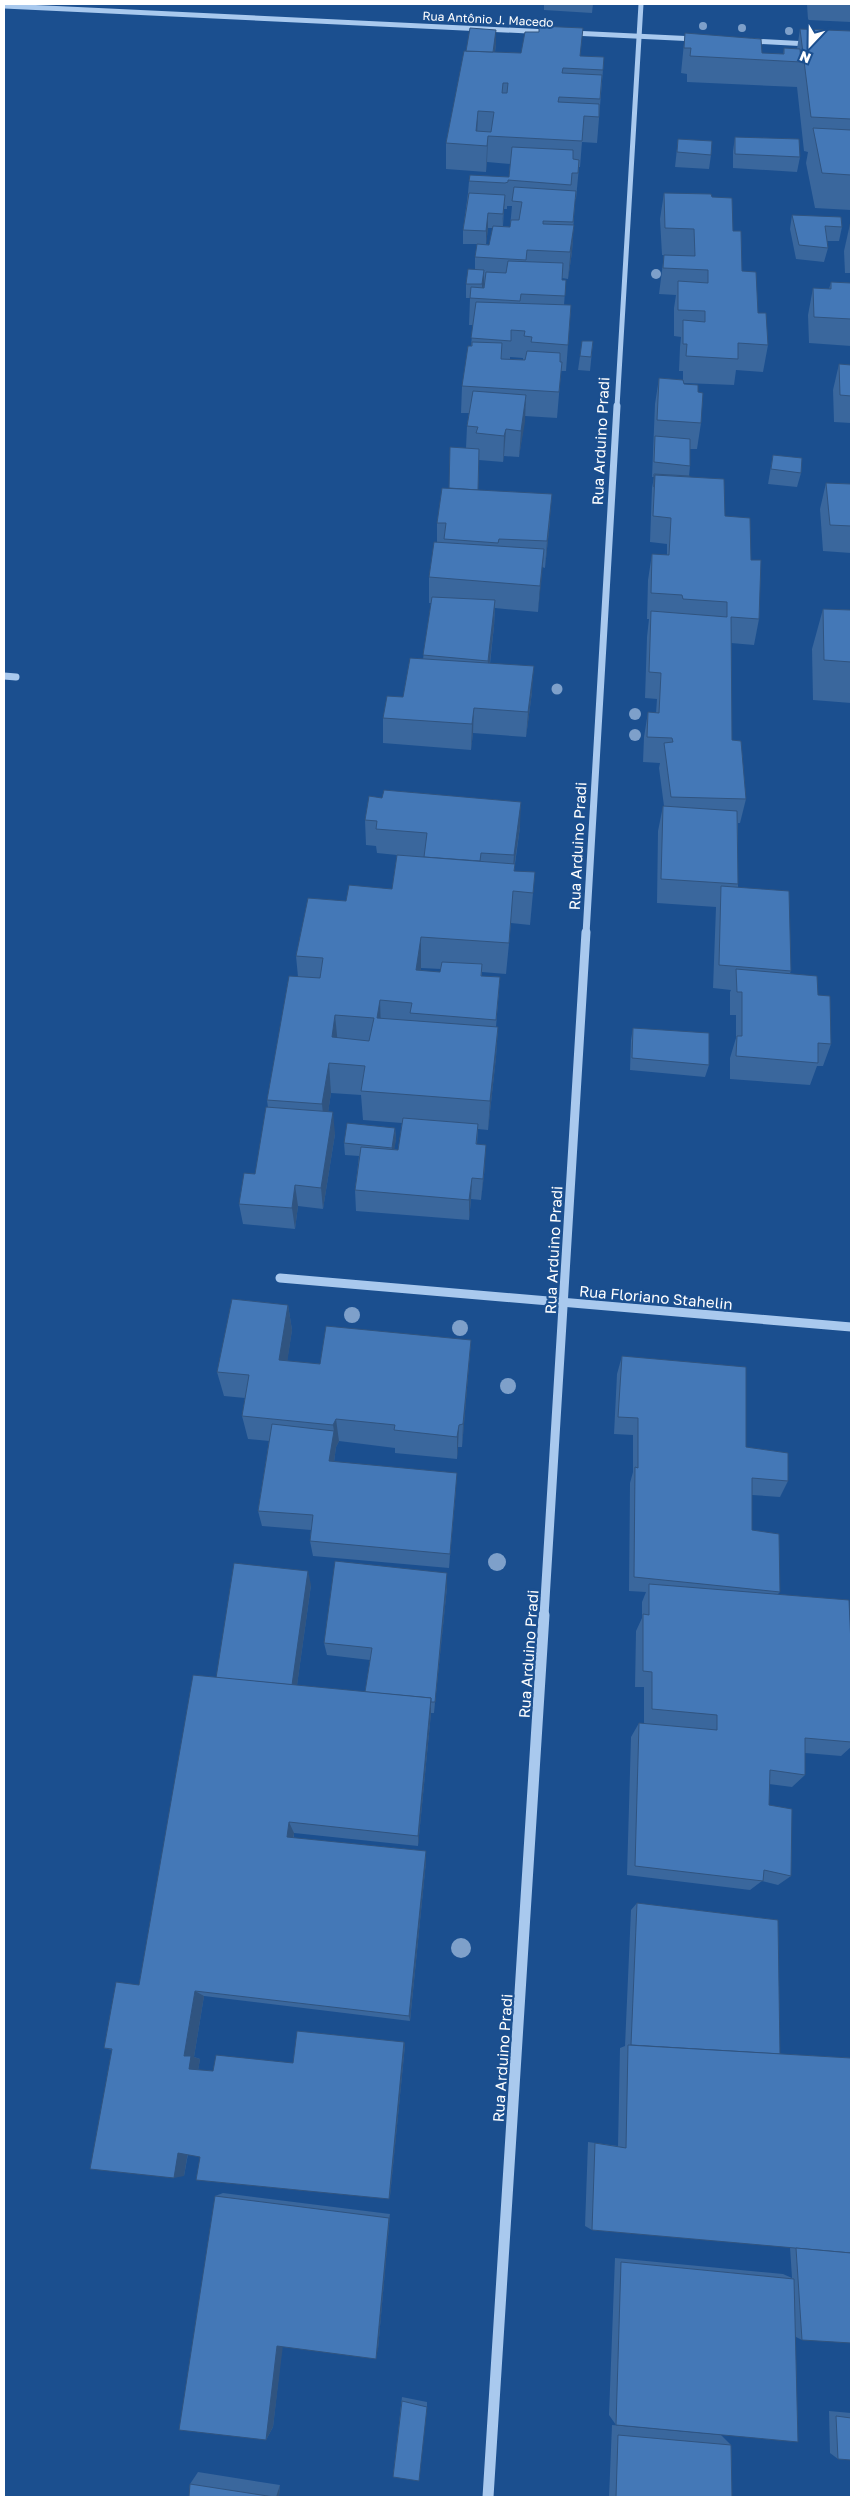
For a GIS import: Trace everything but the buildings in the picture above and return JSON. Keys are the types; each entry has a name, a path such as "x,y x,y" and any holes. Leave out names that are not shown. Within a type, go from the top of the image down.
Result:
{"street":[{"name":"Rua Arduino Pradi","path":"488,2497 564,1303 641,4"},
{"name":"Rua Antônio J. Macedo","path":"4,6 557,32"},
{"name":"Rua Antônio J. Macedo","path":"567,32 705,39"},
{"path":"744,41 812,44"},
{"path":"4,676 16,677"},
{"name":"Rua Floriano Stahelin","path":"280,1278 851,1326"}]}
